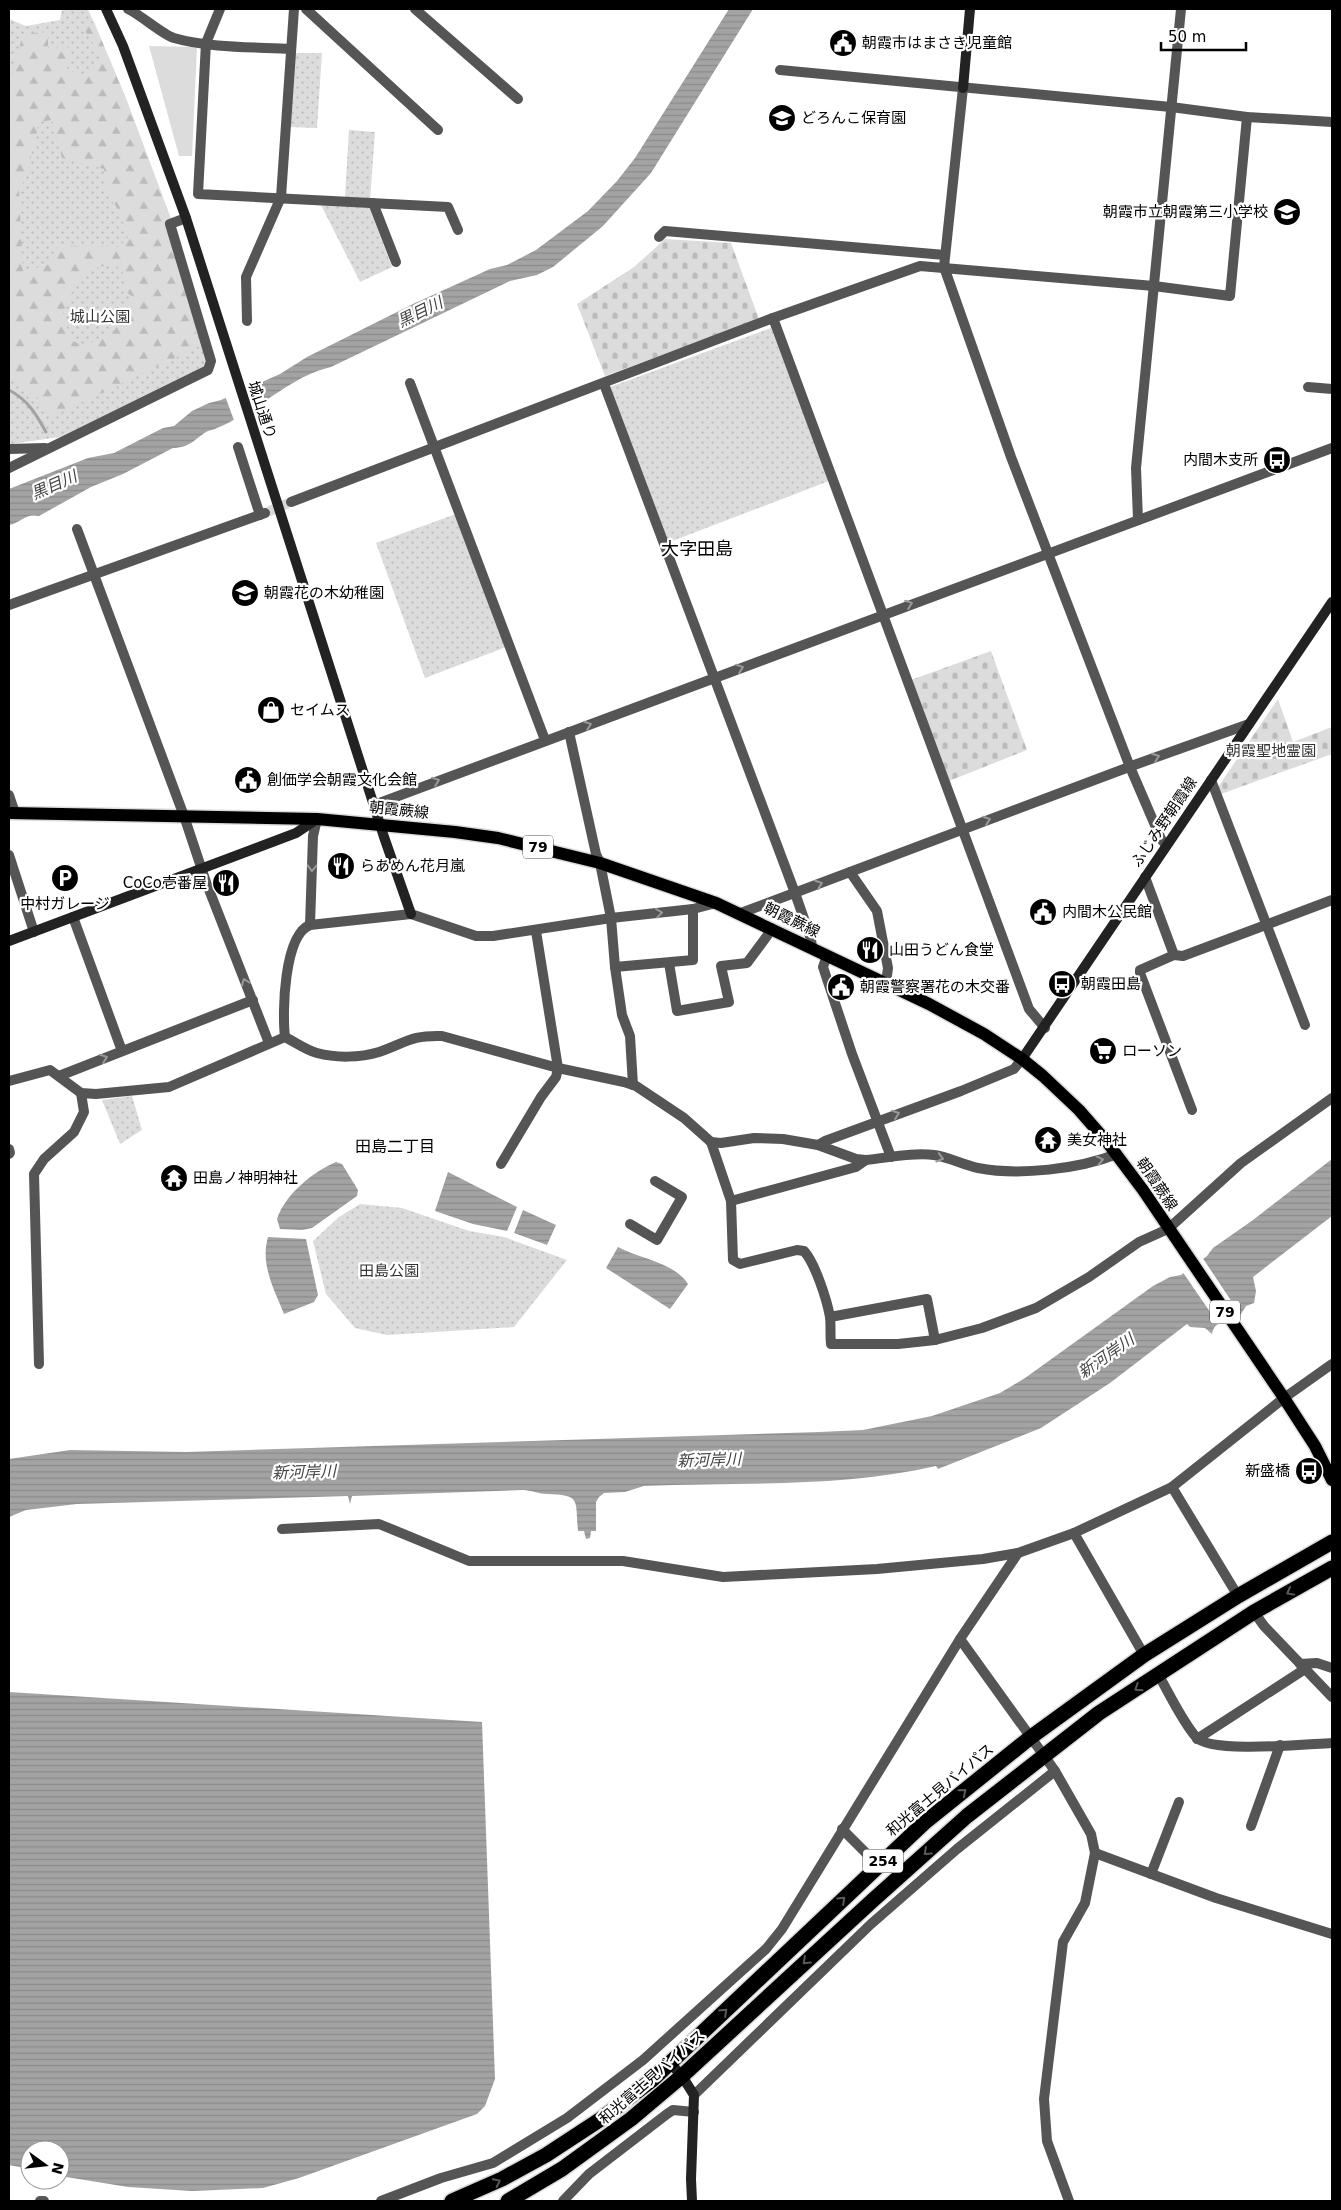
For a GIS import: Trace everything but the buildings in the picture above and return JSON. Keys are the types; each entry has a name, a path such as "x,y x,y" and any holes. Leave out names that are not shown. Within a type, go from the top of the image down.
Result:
{"highway":[{"name":"和光富士見バイパス","path":"452,2201 517,2172 554,2150 607,2114 670,2063 924,1824 1031,1737 1144,1655 1238,1596 1332,1542"},
{"name":"和光富士見バイパス","path":"508,2201 548,2178 590,2150 682,2076 966,1816 1099,1713 1254,1612 1332,1568"}],"main road":[{"name":"朝霞蕨線","path":"12,813 317,819 380,824 498,838 600,863 716,903 886,983 969,1025 1022,1059 1044,1076 1079,1110 1117,1154 1143,1190 1170,1233 1315,1446 1332,1480"}],"street":[{"name":"城山通り","path":"106,9 123,46 186,218 232,368 411,914"},
{"path":"128,9 142,16 172,38 206,43 291,49"},
{"path":"220,9 206,43 198,194 282,197 448,208 458,230"},
{"path":"247,321 246,277 282,197 294,9"},
{"path":"306,9 438,130"},
{"path":"414,9 518,99"},
{"path":"970,9 944,267 1011,457 1130,767 1161,839 1166,845"},
{"path":"1138,520 1136,468 1181,9"},
{"path":"780,70 1171,107 1247,117 1332,122"},
{"path":"291,502 773,318 920,266 1154,286 1230,296 1247,117"},
{"path":"373,203 396,262"},
{"path":"9,468 208,370 211,361 170,224 186,218"},
{"path":"659,237 665,232 945,255"},
{"path":"773,318 1029,1009 1045,1028"},
{"path":"410,383 545,740"},
{"path":"604,384 795,893 811,939 812,948"},
{"path":"1308,386 1332,389"},
{"path":"9,449 50,447"},
{"path":"9,605 263,514 238,448"},
{"path":"374,805 882,614 1049,554 1332,448"},
{"path":"77,529 184,816 201,868 269,1043"},
{"name":"ふじみ野朝霞線","path":"1022,1059 1045,1028 1166,845 1332,602"},
{"path":"740,913 1249,724"},
{"path":"569,732 611,918 615,967 622,1015 630,1036 633,1085"},
{"path":"1211,780 1305,1026"},
{"path":"9,795 12,813"},
{"path":"9,941 296,833 317,819"},
{"path":"310,925 313,836 317,819"},
{"path":"9,855 34,932"},
{"path":"850,872 877,911 888,968 886,983"},
{"path":"1145,878 1174,955"},
{"path":"1192,1110 1140,970 1174,955 1183,956 1332,900"},
{"path":"285,1037 285,991 290,962 298,935 303,928 310,925 411,914 476,936 493,936 536,931 611,918 693,909 716,903"},
{"path":"615,967 692,960 693,909"},
{"path":"73,917 122,1051"},
{"path":"669,963 677,1011 729,1002 721,966 747,962 768,936 770,928"},
{"path":"501,1164 541,1097 556,1077 558,1068 536,931"},
{"path":"827,955 823,967 852,1054 879,1121 891,1157"},
{"path":"59,1076 253,1000"},
{"path":"9,1081 50,1070 81,1093 96,1094 169,1087 285,1037 315,1052 333,1056 363,1056 379,1052 409,1038 442,1036 558,1068 624,1082 633,1085 684,1118 711,1142 731,1201 733,1260 740,1264 797,1250 804,1251 810,1259 830,1317 831,1344 898,1344 935,1340 995,1324 1036,1308 1090,1277 1139,1242 1170,1233 1241,1163 1332,1098"},
{"path":"818,1145 1014,1069 1022,1059"},
{"path":"40,1364 34,1174 44,1159 74,1132 84,1112 81,1093"},
{"path":"711,1142 721,1143 754,1138 783,1139 818,1145 856,1159 866,1160 935,1155 981,1169 1025,1171 1074,1165 1105,1159 1117,1154"},
{"path":"9,1149 9,1154"},
{"path":"731,1201 856,1167 866,1160"},
{"path":"630,1224 657,1240 682,1197 655,1181"},
{"path":"830,1317 927,1299 935,1340"},
{"path":"282,1529 379,1524 469,1561 623,1561 723,1577 943,1564 1018,1553 1074,1533 1172,1487 1280,1393 1332,1364"},
{"path":"1172,1487 1238,1596"},
{"path":"1074,1533 1144,1655"},
{"path":"381,2201 441,2178 493,2163 567,2118 643,2060 704,2008 774,1940 960,1639 1018,1553"},
{"path":"1254,1612 1264,1626 1332,1697"},
{"path":"960,1639 1055,1771 1091,1834 1095,1853 1085,1903 1063,1942 1044,2099 1047,2141 1069,2201"},
{"path":"1197,1738 1302,1666 1318,1663 1332,1668"},
{"path":"1158,1674 1197,1738 1210,1745 1228,1747 1332,1743"},
{"path":"1251,1826 1280,1745"},
{"path":"694,2095 871,1924 957,1849 1055,1771"},
{"path":"1151,1874 1179,1802"},
{"path":"842,1829 878,1866"},
{"path":"1095,1853 1216,1898 1332,1934"},
{"path":"670,2063 682,2076 694,2095 692,2201"},
{"path":"563,2201 589,2174 667,2114 673,2110 694,2112"}],"green space":[{"name":"城山公園","path":"62,9 88,9 125,96 171,219 165,221 208,360 205,369 60,437 11,444 9,440 9,19 26,26 60,20"},
{"name":"城山公園","path":"94,22 125,96 171,219 165,221 200,346 51,417 39,399 9,376 9,82 22,38 32,33 48,32 48,52 65,43 73,56 66,70 83,75 103,59 84,29","holes":["52,120 62,158 104,169 106,194 119,210 128,237 119,247 57,246 50,264 23,272 19,190 27,174 39,122","115,264 124,274 126,292 133,297 115,330 84,347 70,339 63,312 81,275 99,267"]},
{"path":"149,46 197,47 192,156 179,156"},
{"path":"294,53 322,53 317,128 290,127"},
{"path":"349,130 375,132 370,200 345,197"},
{"path":"321,205 369,207 392,267 360,282"},
{"path":"665,239 731,243 759,319 605,376 577,304 634,267"},
{"path":"771,328 829,481 667,543 610,387"},
{"path":"456,514 506,647 425,678 376,543"},
{"path":"991,651 1027,750 949,781 911,680"},
{"name":"朝霞聖地霊園","path":"1278,699 1293,742 1332,727 1332,754 1221,794 1218,787"},
{"path":"132,1096 142,1130 120,1144 102,1100"},
{"name":"田島公園","path":"360,1204 402,1208 469,1231 504,1237 567,1260 514,1327 387,1335 355,1328 326,1294 313,1241 339,1217"}],"water":[{"name":"黒目川","path":"729,9 753,9 651,173 603,226 553,267 537,275 510,281 331,367 307,376 284,388 241,416 220,427 207,431 188,445 173,448 123,474 91,487 39,516 30,516 9,525 9,489 88,458 114,453 163,428 174,426 192,411 280,374 307,357 413,304 490,269 507,265 536,250 588,211 617,181 635,158"},
{"name":"新河岸川","path":"1332,1159 1332,1216 1253,1277 1256,1291 1254,1303 1246,1306 1239,1317 1219,1324 1212,1334 1205,1328 1190,1327 1187,1324 1110,1383 1041,1428 938,1469 936,1466 864,1478 827,1481 644,1486 625,1492 604,1493 596,1502 596,1531 591,1531 590,1538 586,1539 584,1531 578,1531 576,1506 571,1498 523,1490 352,1496 350,1504 348,1496 77,1504 26,1510 9,1517 9,1459 70,1450 186,1452 819,1432 863,1430 932,1416 1000,1393 1025,1378 1153,1286 1170,1277 1181,1275 1207,1256 1213,1248 1253,1220"},
{"path":"336,1162 342,1164 358,1190 357,1196 312,1228 302,1230 280,1229 277,1219 286,1201 309,1178"},
{"path":"448,1172 517,1207 507,1231 473,1224 435,1211"},
{"path":"523,1210 556,1225 547,1245 514,1233"},
{"path":"268,1237 306,1239 318,1295 314,1302 284,1314 272,1286 267,1267 266,1247"},
{"path":"618,1247 666,1266 682,1277 688,1284 670,1309 606,1268"},
{"path":"9,1692 482,1722 495,2079 485,2106 477,2114 299,2178 263,2188 192,2191 128,2187 70,2178 70,2140 20,2140 20,2167 9,2165"}],"pier":[{"path":"251,385 259,409 235,423 225,396"},
{"path":"1202,1257 1242,1317 1240,1320 1219,1325 1182,1271"}],"waterway":[{"path":"9,390 21,398 35,413 46,432"}],"tunnel":[{"path":"265,513 291,502"}],"place":[{"name":"朝霞市はまさき児童館","path":"843,43"},
{"name":"どろんこ保育園","path":"782,118"},
{"name":"朝霞市立朝霞第三小学校","path":"1287,212"},
{"name":"内間木支所","path":"1277,460"},
{"name":"朝霞花の木幼稚園","path":"245,593"},
{"name":"セイムス","path":"271,710"},
{"name":"創価学会朝霞文化会館","path":"248,780"},
{"name":"らあめん花月嵐","path":"341,866"},
{"name":"中村ガレージ","path":"65,878"},
{"name":"CoCo壱番屋","path":"226,883"},
{"name":"内間木公民館","path":"1043,912"},
{"name":"山田うどん食堂","path":"870,950"},
{"name":"朝霞田島","path":"1062,984"},
{"name":"朝霞警察署花の木交番","path":"841,987"},
{"name":"ローソン","path":"1103,1051"},
{"name":"美女神社","path":"1048,1140"},
{"name":"田島ノ神明神社","path":"174,1178"},
{"name":"新盛橋","path":"1309,1471"}],"district":[{"name":"大字田島","path":"697,548"},
{"name":"田島二丁目","path":"395,1146"}]}
